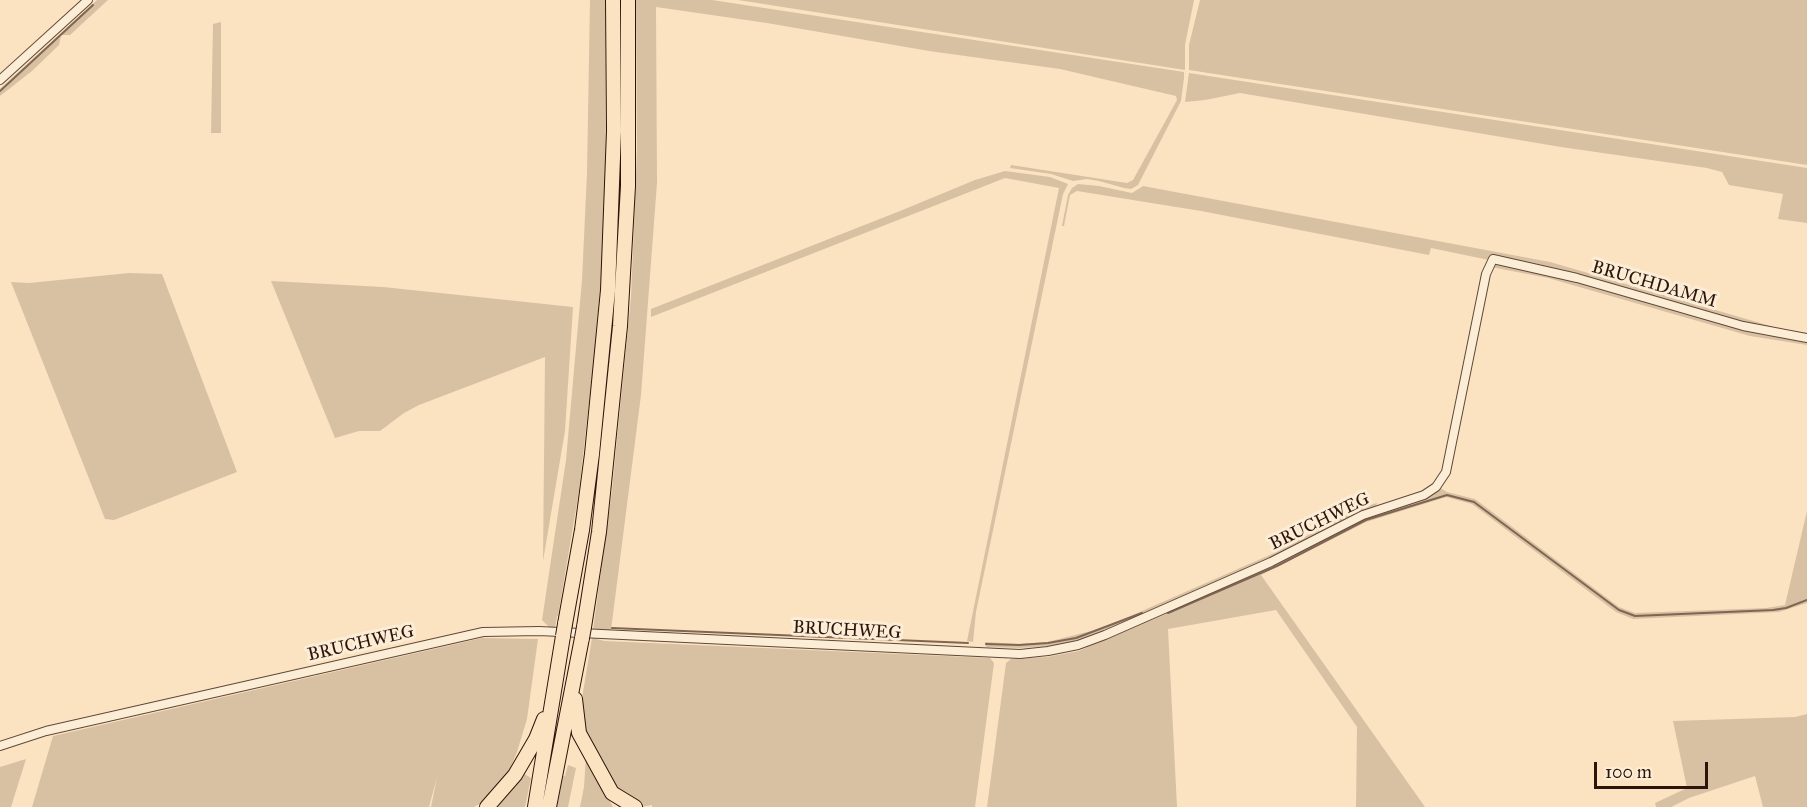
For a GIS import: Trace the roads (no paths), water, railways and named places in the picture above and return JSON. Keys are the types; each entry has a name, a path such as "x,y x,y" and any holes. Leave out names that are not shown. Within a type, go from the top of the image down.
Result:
{"highway":[{"path":"535,807 582,530 608,290 614,131 613,0"},
{"path":"549,807 583,632 599,532 623,292 629,124 628,0"},
{"path":"573,684 579,733 612,793 635,807"},
{"path":"487,807 526,758 554,694"}],"street":[{"path":"0,80 88,0"},
{"name":"BRUCHDAMM","path":"1493,260 1577,278 1743,326 1807,338"},
{"name":"BRUCHWEG","path":"0,747 46,731 483,632 539,630 1020,654 1078,645 1271,562 1363,515 1424,495 1436,487 1446,472 1486,274 1493,260"}],"waterway":[{"path":"0,91 93,5"},
{"path":"1168,613 1277,566 1366,520 1447,495 1474,502 1619,610 1635,616 1773,610 1807,600"},
{"path":"986,644 1019,645 1076,638 1142,613"},
{"path":"612,628 968,643"}]}
